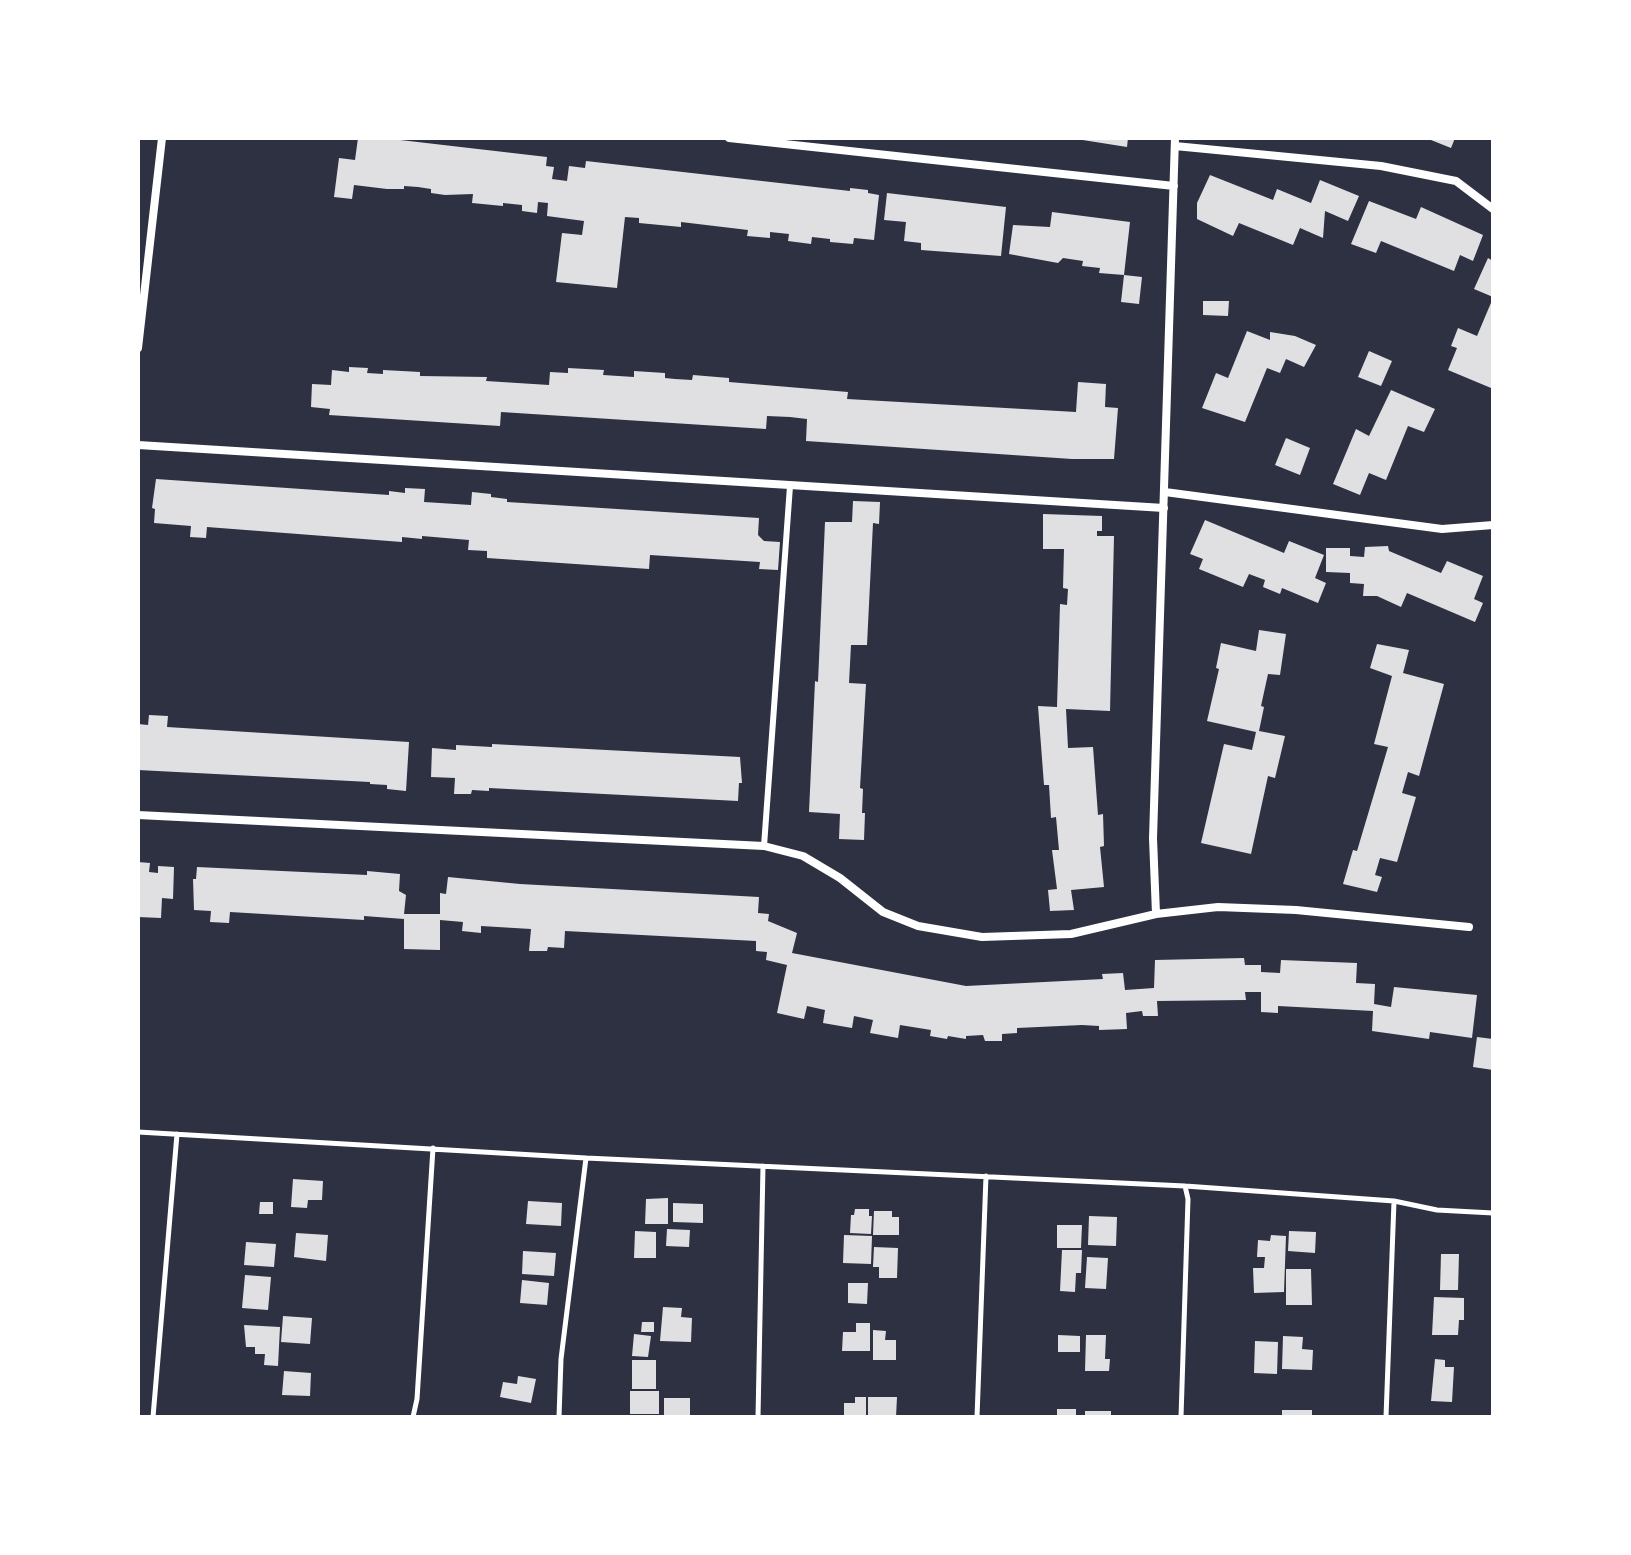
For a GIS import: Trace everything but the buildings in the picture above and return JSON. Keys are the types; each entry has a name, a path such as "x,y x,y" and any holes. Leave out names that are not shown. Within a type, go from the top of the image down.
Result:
{"street":[{"path":"138,348 162,138"},
{"path":"729,138 1174,186"},
{"path":"1156,914 1153,838 1175,142 1381,166 1456,181 1493,209"},
{"path":"138,445 1164,508"},
{"path":"1165,492 1442,529 1493,525"},
{"path":"138,815 764,846 803,856 840,878 883,912 918,926 982,937 1071,934 1156,914 1218,907 1296,910 1469,927"}],"lane":[{"path":"764,846 790,486"}],"path":[{"path":"138,1132 586,1158 1185,1186 1394,1201 1437,1210 1493,1213"},
{"path":"153,1417 177,1134"},
{"path":"413,1417 417,1399 433,1148"},
{"path":"559,1417 561,1359 586,1158"},
{"path":"758,1417 763,1166"},
{"path":"977,1417 986,1176"},
{"path":"1181,1417 1188,1199 1185,1186"},
{"path":"1386,1417 1394,1201"}]}
